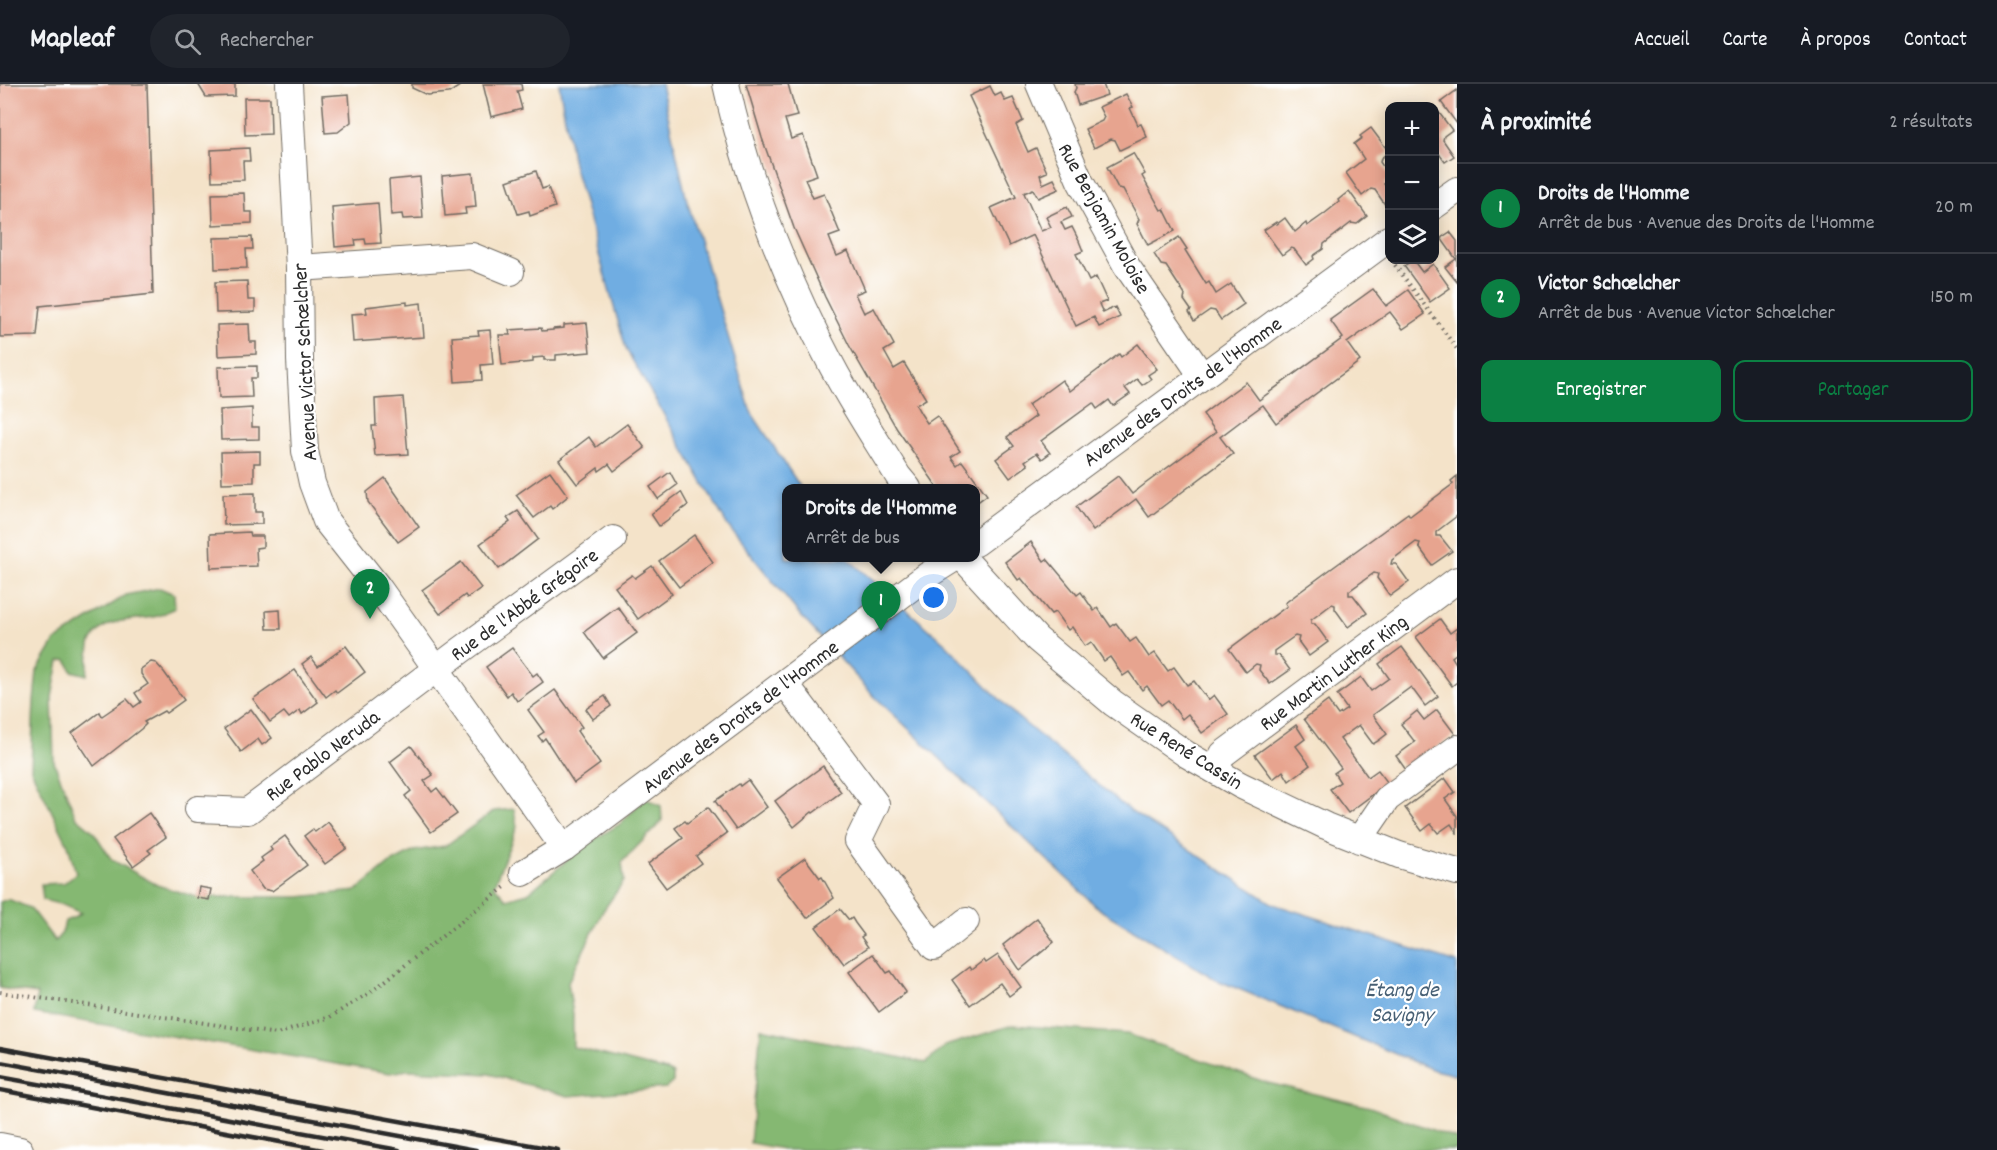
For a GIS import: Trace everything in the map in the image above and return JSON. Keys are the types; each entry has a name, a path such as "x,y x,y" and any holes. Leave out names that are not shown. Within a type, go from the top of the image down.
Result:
{"street":[{"name":"Avenue Victor Schœlcher","path":"289,84 299,268 303,417 305,451 312,483 326,521 378,587 564,848"},
{"path":"726,84 737,135 771,235 832,367 904,484"},
{"name":"Rue Benjamin Moloise","path":"1039,84 1080,181 1126,265 1202,376"},
{"path":"1439,203 1457,190"},
{"name":"Avenue des Droits de l'Homme","path":"980,539 1385,241"},
{"path":"299,268 472,256 511,272"},
{"name":"Rue de l'Abbé Grégoire","path":"436,669 613,539"},
{"name":"Avenue des Droits de l'Homme","path":"523,873 564,848 928,575 949,562"},
{"name":"Rue René Cassin","path":"967,562 1037,639 1113,703 1186,754 1250,790 1359,840 1457,872"},
{"name":"Rue Martin Luther King","path":"1215,770 1223,754 1457,580"},
{"name":"Rue Pablo Neruda","path":"198,809 248,811 436,669"},
{"path":"785,683 876,804 858,840 934,947 966,921"},
{"path":"1359,840 1387,799 1457,748"},
{"path":"0,1146 20,1150"}],"path":[{"path":"1394,264 1457,349"},
{"path":"0,992 277,1034 330,1017 370,992 523,873"}],"green space":[{"path":"160,588 174,594 175,608 158,616 120,621 104,627 91,642 87,675 72,671 67,660 59,661 52,697 54,762 76,817 93,831 112,860 157,885 196,897 299,897 356,891 389,864 414,851 445,846 494,811 514,809 517,827 494,885 506,899 528,893 588,843 620,824 645,798 661,806 662,821 622,862 624,881 603,911 568,982 573,1014 573,1047 667,1071 673,1074 673,1082 666,1088 568,1096 489,1074 408,1070 390,1073 34,1013 37,994 0,988 0,902 8,899 30,908 55,941 62,933 65,921 81,913 43,900 41,884 64,883 76,873 68,845 31,769 37,671 55,641 126,595"},
{"path":"1013,1025 1127,1034 1268,1083 1370,1107 1457,1139 1457,1150 788,1150 750,1143 761,1028 926,1063 945,1046"}],"water":[{"name":"Étang de Savigny","path":"559,84 661,84 686,197 751,412 798,484 782,484 782,562 852,562 946,644 1015,715 1130,811 1273,904 1457,963 1457,1075 1434,1070 1217,980 1100,910 873,695 800,615 728,526 626,349 573,164"}],"building":[{"path":"0,84 147,84 153,294 40,306 37,336 0,337"},
{"path":"198,84 235,84 235,96 206,97"},
{"path":"412,84 463,84 449,93 427,95 412,88"},
{"path":"483,84 521,84 522,90 517,91 522,109 491,117"},
{"path":"746,84 788,84 797,116 785,119 791,139 803,135 817,175 805,179 813,198 824,194 840,233 829,237 837,256 848,251 865,290 855,294 864,313 874,308 894,345 884,351 894,369 904,363 926,399 916,405 921,414 927,423 937,416 960,451 951,457 957,465 962,461 979,484 935,484 897,429 849,345 825,297 794,228 762,138"},
{"path":"1075,84 1103,84 1107,95 1078,105 1074,92"},
{"path":"990,86 995,96 1001,93 1005,101 1013,98 1023,121 1016,125 1028,152 1036,148 1047,172 1040,175 1043,184 1054,179 1059,189 1038,198 1033,189 1024,193 1041,231 1051,227 1046,217 1067,207 1072,217 1061,222 1065,230 1072,227 1079,241 1083,251 1076,254 1089,281 1096,277 1107,301 1099,304 1103,313 1115,307 1120,317 1099,327 1094,317 1076,326 1033,235 1009,246 991,208 1016,197 969,96"},
{"path":"1457,90 1457,124 1441,102"},
{"path":"349,94 351,122 338,132 325,133 322,96"},
{"path":"1126,94 1133,107 1130,108 1138,125 1141,124 1147,137 1120,150 1115,140 1111,139 1094,148 1085,129 1102,121 1104,117 1099,107"},
{"path":"244,98 270,98 271,134 245,135"},
{"path":"1439,113 1452,130 1444,136 1443,140 1454,156 1445,162 1439,154"},
{"path":"1371,128 1385,147 1385,155 1380,162 1385,169 1385,205 1375,190 1371,189 1362,196 1346,173 1364,159 1354,144 1362,138 1360,136"},
{"path":"249,148 250,161 243,161 244,180 212,181 211,150"},
{"path":"1133,153 1145,174 1142,176 1161,210 1164,209 1175,231 1148,245 1137,224 1139,219 1123,189 1118,188 1107,167"},
{"path":"536,171 542,189 548,187 555,207 530,216 529,211 518,214 507,181"},
{"path":"473,173 476,207 465,208 466,214 445,216 442,176"},
{"path":"420,177 423,218 403,219 402,214 391,215 389,180"},
{"path":"1349,191 1367,216 1357,224 1351,223 1324,244 1323,249 1306,265 1294,249 1291,248 1282,255 1264,230 1285,218 1295,232 1306,223 1307,226 1324,214"},
{"path":"244,193 245,212 252,212 252,223 213,225 212,194"},
{"path":"378,203 381,243 366,244 365,239 355,240 356,245 335,247 332,207"},
{"path":"1450,232 1457,241 1457,282 1445,267 1456,259 1441,238"},
{"path":"252,237 253,249 246,249 247,268 215,269 214,238"},
{"path":"1179,237 1206,284 1209,282 1216,294 1231,284 1244,304 1221,320 1215,311 1210,310 1194,321 1189,312 1191,310 1184,300 1185,295 1166,266 1161,265 1154,254"},
{"path":"1416,264 1422,272 1433,264 1450,288 1430,302 1404,266"},
{"path":"247,281 248,300 255,300 255,312 216,313 215,282"},
{"path":"1373,289 1386,306 1408,290 1425,314 1403,329 1390,312 1347,343 1360,361 1276,423 1263,405 1241,421 1220,437 1233,454 1149,517 1136,499 1093,531 1076,507 1118,476 1132,494 1216,432 1203,414 1216,404 1246,382 1259,400 1343,338 1330,320"},
{"path":"407,302 407,305 421,303 424,337 353,342 351,314 367,313 366,307"},
{"path":"587,323 590,352 556,355 556,360 544,360 544,357 533,358 533,362 502,365 499,335 510,335 509,330 541,328 542,331 564,328 564,325"},
{"path":"249,324 250,342 256,342 256,354 218,356 217,325"},
{"path":"490,330 493,364 481,365 482,380 455,382 452,337 479,335 478,331"},
{"path":"1138,344 1157,369 1148,375 1151,379 1142,385 1137,379 1125,388 1130,394 1113,406 1109,400 1097,409 1093,403 1041,441 1050,453 1042,459 1037,453 1025,461 1028,465 1010,478 996,459 1014,446 1007,437 1036,416 1028,405 1062,380 1070,391 1119,354 1121,357"},
{"path":"257,366 257,378 251,378 252,397 219,398 218,367"},
{"path":"403,397 408,454 375,456 372,426 376,426 375,399"},
{"path":"252,408 252,427 259,427 259,439 221,440 220,410"},
{"path":"627,424 645,448 614,471 609,464 599,471 598,468 577,484 559,460 589,437 596,447"},
{"path":"260,451 260,463 254,463 254,482 222,483 221,452"},
{"path":"550,471 568,496 552,509 550,506 534,518 516,495"},
{"path":"670,472 677,485 658,499 650,487"},
{"path":"1457,476 1457,516 1436,532 1436,536 1440,536 1452,551 1432,565 1419,547 1420,543 1416,542 1392,560 1391,564 1396,564 1409,582 1390,596 1377,578 1378,574 1374,573 1349,591 1349,595 1353,595 1367,613 1348,627 1335,609 1335,605 1332,604 1311,620 1311,624 1315,624 1328,642 1309,656 1298,641 1299,637 1295,636 1285,643 1274,651 1274,655 1279,655 1290,670 1270,684 1259,670 1260,665 1256,664 1246,672 1229,649 1287,606 1285,603 1324,574 1408,513 1410,516 1453,484 1451,481"},
{"path":"385,478 419,527 398,542 368,502 367,492"},
{"path":"980,485 987,495 980,500"},
{"path":"681,492 688,505 659,526 651,514"},
{"path":"255,493 255,512 262,512 262,524 224,525 223,494"},
{"path":"518,511 538,539 499,569 480,544 510,522 507,518"},
{"path":"250,532 251,536 263,536 263,547 256,548 257,566 211,568 210,534"},
{"path":"694,535 713,562 679,587 659,561"},
{"path":"1031,542 1044,561 1047,559 1077,595 1081,592 1094,611 1098,608 1111,627 1116,623 1130,642 1136,638 1149,657 1155,653 1168,671 1174,667 1187,685 1194,681 1208,700 1214,695 1228,714 1202,733 1188,714 1182,719 1168,700 1161,705 1147,686 1142,690 1129,672 1123,676 1110,657 1104,661 1091,642 1085,646 1072,627 1068,630 1055,612 1051,614 1021,578 1018,580 1005,562"},
{"path":"461,562 481,588 467,598 465,595 440,614 422,590"},
{"path":"652,566 672,594 638,619 615,587 632,575 635,578"},
{"path":"618,607 637,633 603,658 584,632"},
{"path":"280,610 281,629 267,629 266,611"},
{"path":"1440,619 1450,633 1457,628 1457,653 1452,657 1457,665 1457,682 1452,686 1416,637"},
{"path":"346,646 365,672 337,693 335,690 326,697 302,664 311,657 318,666"},
{"path":"1402,647 1438,696 1425,706 1411,687 1373,715 1387,734 1378,741 1373,744 1359,725 1340,739 1368,777 1378,770 1388,783 1348,813 1330,789 1340,782 1334,773 1341,768 1304,719 1328,701 1338,715 1347,709 1337,695 1361,677 1371,691 1389,678 1379,664"},
{"path":"512,648 533,676 537,673 543,682 517,701 511,692 507,696 486,667"},
{"path":"151,662 156,663 164,672 184,700 166,713 164,711 144,722 146,724 141,729 94,766 72,733 100,712 102,716 127,699 134,707 141,702 135,693 148,684 141,674 141,669"},
{"path":"295,670 318,702 302,714 300,710 289,718 284,712 270,722 253,699"},
{"path":"555,690 582,727 577,731 600,764 574,783 545,738 542,741 538,736 544,732 528,710"},
{"path":"605,696 611,706 593,719 586,709"},
{"path":"251,709 272,738 262,745 258,739 241,752 224,729"},
{"path":"1437,710 1455,734 1406,770 1396,756 1415,742 1401,724 1417,711 1424,720"},
{"path":"1296,725 1305,739 1296,746 1310,765 1289,781 1283,771 1273,779 1255,755"},
{"path":"411,746 433,775 424,781 432,792 437,788 457,814 431,832 405,796 411,791 390,762"},
{"path":"823,766 841,792 794,827 775,801"},
{"path":"1445,778 1455,792 1445,799 1457,816 1457,833 1451,824 1438,833 1431,824 1422,831 1405,808"},
{"path":"748,780 767,807 736,830 715,801"},
{"path":"708,807 727,833 696,856 701,863 666,888 648,864 683,838 675,828 685,821 687,823"},
{"path":"149,813 166,837 148,850 151,853 133,866 113,839"},
{"path":"328,822 347,848 325,864 304,836 313,829 315,832"},
{"path":"285,836 307,865 272,891 263,889 250,871 263,861 261,858 272,850 270,847"},
{"path":"805,858 820,878 822,877 834,898 807,918 777,878"},
{"path":"199,887 211,889 209,900 197,898"},
{"path":"840,909 849,920 852,918 864,935 861,937 868,947 844,964 816,927"},
{"path":"1037,918 1054,942 1020,970 1003,945"},
{"path":"873,954 887,973 891,971 906,992 879,1012 849,972"},
{"path":"998,955 1021,987 1009,996 1000,983 970,1005 952,980 969,967 971,970 984,960 986,963"}],"railway":[{"path":"0,1048 558,1150"},
{"path":"0,1062 476,1150"},
{"path":"0,1077 399,1150"},
{"path":"0,1090 323,1150"}],"place":[{"name":"Victor Schœlcher","path":"370,619"},
{"name":"Droits de l'Homme","path":"881,631"}]}
